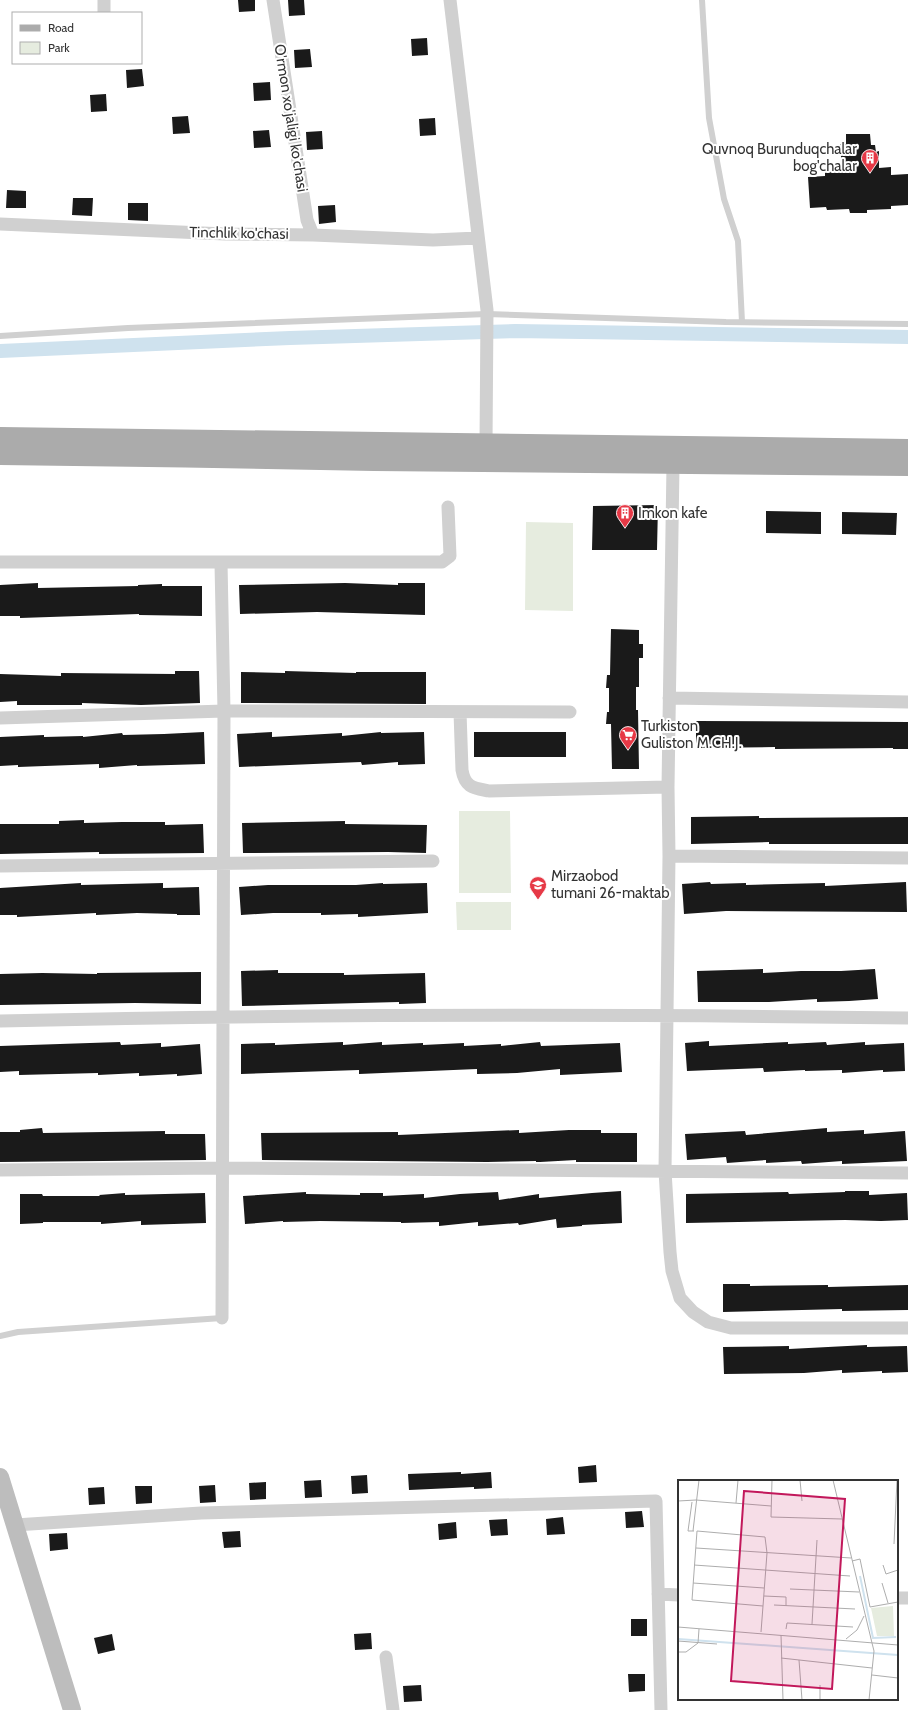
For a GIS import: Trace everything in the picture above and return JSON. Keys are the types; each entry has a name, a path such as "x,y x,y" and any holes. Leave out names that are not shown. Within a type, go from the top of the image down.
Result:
{"main road":[{"path":"0,437 673,465 908,466"},
{"path":"0,455 151,456 342,452 486,444 908,449"},
{"path":"0,1477 72,1710"}],"street":[{"path":"104,0 104,12"},
{"name":"O'rmon xo'jaligi ko'chasi","path":"273,0 307,220 313,235"},
{"path":"450,0 487,314 486,444"},
{"name":"Tinchlik ko'chasi","path":"0,224 225,234 313,235 433,240 478,238"},
{"path":"673,465 669,698 669,856 665,1170 672,1271 680,1298 693,1312 708,1322 731,1328 908,1328"},
{"path":"0,562 442,562 450,556 448,507"},
{"path":"221,563 224,711 222,1318"},
{"path":"669,698 908,702"},
{"path":"0,718 224,711 570,712"},
{"path":"460,712 463,780 472,788 489,791 668,788"},
{"path":"669,856 908,858"},
{"path":"0,866 433,862"},
{"path":"0,1021 223,1016 666,1015 908,1018"},
{"path":"0,1170 222,1168 665,1170 908,1173"},
{"path":"15,1525 201,1513 656,1501 661,1710"},
{"path":"658,1594 678,1595"},
{"path":"386,1657 393,1710"}],"lane":[{"path":"702,0 709,118 724,199 738,241 742,322"},
{"path":"0,336 128,328 487,314 742,322 908,324"},
{"path":"0,1336 18,1332 222,1318"}],"green space":[{"path":"526,522 573,523 573,611 525,610"},
{"path":"459,811 510,811 511,893 459,893"},
{"path":"456,902 511,902 511,930 457,930"}],"building":[{"path":"238,0 255,0 255,11 239,12"},
{"path":"288,0 304,0 305,15 289,16"},
{"path":"427,38 428,55 412,56 411,39"},
{"path":"310,49 312,67 295,68 294,50"},
{"path":"142,69 144,86 127,88 126,70"},
{"path":"270,82 271,100 254,101 253,83"},
{"path":"106,94 107,111 91,112 90,95"},
{"path":"188,116 190,133 173,134 172,117"},
{"path":"435,118 436,135 420,136 419,119"},
{"path":"269,130 271,147 254,148 253,131"},
{"path":"322,131 323,149 307,150 306,132"},
{"name":"Quvnoq Burunduqchalar bog'chalar","path":"846,134 870,134 871,145 875,145 876,152 879,151 879,168 891,167 891,175 908,174 908,205 891,206 891,209 867,210 867,213 850,213 849,209 827,210 826,207 810,208 808,177 825,176 825,171 842,170 840,144 846,144"},
{"path":"7,190 26,191 26,208 6,208"},
{"path":"73,198 93,198 92,216 72,215"},
{"path":"128,203 148,203 148,221 128,220"},
{"path":"335,205 336,222 319,224 318,206"},
{"name":"Imkon kafe","path":"658,505 657,550 592,550 593,506"},
{"path":"766,511 821,512 821,534 766,533"},
{"path":"842,512 897,513 896,535 842,534"},
{"path":"38,583 38,588 138,586 162,584 162,586 202,586 202,616 139,614 20,618 20,616 0,616 0,585"},
{"path":"345,583 398,585 398,583 425,583 425,615 317,612 240,614 239,585"},
{"path":"611,629 639,630 639,644 643,644 643,658 639,658 639,687 636,687 639,769 612,769 611,724 606,724 607,712 609,712 609,688 606,688 607,675 610,675"},
{"path":"175,671 199,671 200,703 141,705 82,703 82,705 17,705 17,701 0,702 0,674 61,676 61,673 175,674"},
{"path":"285,671 356,673 426,672 426,704 241,703 241,672 285,673"},
{"path":"696,721 908,722 908,749 775,749 775,747 696,748"},
{"path":"204,732 205,764 137,765 99,768 99,764 18,767 18,765 0,766 0,737 44,735 44,737 83,737 122,733 123,735"},
{"path":"272,732 272,737 342,733 342,736 381,732 424,732 425,764 398,765 398,762 362,765 361,762 239,767 237,734"},
{"path":"474,732 566,732 566,757 474,757"},
{"path":"759,816 759,818 908,817 908,844 769,844 769,842 691,844 691,817"},
{"path":"84,820 84,823 165,822 165,825 203,824 204,853 99,854 99,852 0,854 0,824 59,824 59,821"},
{"path":"345,821 345,824 427,825 426,853 243,853 242,823"},
{"path":"710,882 711,884 746,883 746,885 825,883 825,886 906,882 907,912 726,911 684,914 682,884"},
{"path":"81,883 81,885 163,883 163,888 199,887 200,915 137,913 96,915 96,913 17,917 17,915 0,915 0,888"},
{"path":"383,883 427,883 428,913 358,917 358,914 321,915 321,913 241,915 239,887 268,885 356,885"},
{"path":"763,969 763,973 875,969 878,999 817,1002 817,999 769,1002 698,1002 697,971"},
{"path":"278,970 278,973 344,973 344,975 425,973 426,1003 399,1004 399,1002 242,1006 241,971"},
{"path":"201,972 201,1004 135,1003 0,1005 0,974"},
{"path":"709,1041 709,1046 788,1042 788,1044 826,1042 827,1045 865,1042 865,1045 904,1043 905,1071 883,1072 883,1070 842,1073 842,1070 805,1070 764,1072 763,1068 687,1071 685,1043"},
{"path":"120,1042 121,1045 161,1043 161,1047 200,1044 202,1074 177,1076 177,1074 139,1076 139,1073 98,1075 98,1073 19,1075 19,1071 0,1072 0,1046"},
{"path":"343,1042 343,1045 382,1042 382,1045 464,1043 464,1046 501,1044 501,1046 540,1042 541,1046 620,1043 622,1072 560,1075 560,1069 517,1073 477,1074 477,1069 359,1074 359,1070 241,1074 241,1044 275,1043 275,1045"},
{"path":"42,1128 43,1133 165,1131 165,1134 205,1134 206,1160 0,1162 0,1132 20,1132 20,1130"},
{"path":"827,1128 827,1132 864,1130 864,1134 905,1131 907,1161 842,1164 842,1161 802,1164 801,1161 766,1163 766,1160 727,1163 726,1157 687,1160 685,1134 745,1131 746,1135"},
{"path":"519,1130 519,1133 601,1130 601,1133 637,1133 637,1162 576,1162 576,1160 487,1162 262,1160 261,1133 398,1132 398,1135"},
{"path":"621,1191 622,1223 557,1228 556,1219 519,1225 518,1223 478,1226 478,1222 439,1226 439,1222 401,1223 283,1221 245,1224 243,1196 306,1192 306,1194 360,1195 360,1193 383,1193 383,1196 424,1194 424,1198 498,1192 499,1200 539,1194 539,1198"},
{"path":"869,1191 869,1195 907,1193 908,1220 686,1223 686,1194 788,1192 789,1194"},
{"path":"125,1193 125,1195 205,1193 206,1223 141,1225 141,1221 101,1224 101,1222 43,1222 20,1224 20,1194 42,1194 43,1196 100,1196 99,1195"},
{"path":"723,1284 750,1284 750,1286 828,1285 828,1287 908,1285 908,1310 842,1311 842,1309 723,1312"},
{"path":"867,1345 867,1347 907,1346 908,1372 882,1373 882,1371 842,1373 842,1370 804,1373 724,1374 723,1347 789,1346 789,1349"},
{"path":"596,1465 597,1482 579,1483 578,1467"},
{"path":"461,1472 461,1474 491,1472 492,1488 474,1489 474,1487 409,1490 408,1474"},
{"path":"367,1475 368,1493 352,1494 351,1476"},
{"path":"321,1480 322,1497 305,1498 304,1481"},
{"path":"266,1482 266,1499 250,1500 249,1483"},
{"path":"215,1485 216,1502 200,1503 199,1486"},
{"path":"135,1486 152,1486 152,1503 136,1504"},
{"path":"104,1487 105,1504 89,1505 88,1488"},
{"path":"642,1511 644,1527 626,1528 625,1512"},
{"path":"563,1517 565,1534 547,1535 546,1519"},
{"path":"507,1519 508,1535 491,1536 489,1520"},
{"path":"456,1522 457,1538 439,1540 438,1524"},
{"path":"240,1531 241,1547 224,1548 222,1532"},
{"path":"67,1533 68,1549 50,1551 49,1534"},
{"path":"631,1619 647,1619 647,1636 631,1636"},
{"path":"371,1633 372,1649 355,1650 354,1634"},
{"path":"112,1634 115,1650 98,1654 94,1638"},
{"path":"628,1674 645,1674 645,1691 629,1692"},
{"path":"421,1685 422,1701 404,1702 403,1686"}],"waterway":[{"path":"0,351 290,338 515,331 908,337"}],"place":[{"name":"Quvnoq Burunduqchalar bog'chalar","path":"870,173"},
{"name":"Imkon kafe","path":"625,528"},
{"name":"Turkiston Guliston M.CH.J.","path":"628,750"},
{"name":"Mirzaobod tumani 26-maktab","path":"538,900"}]}
